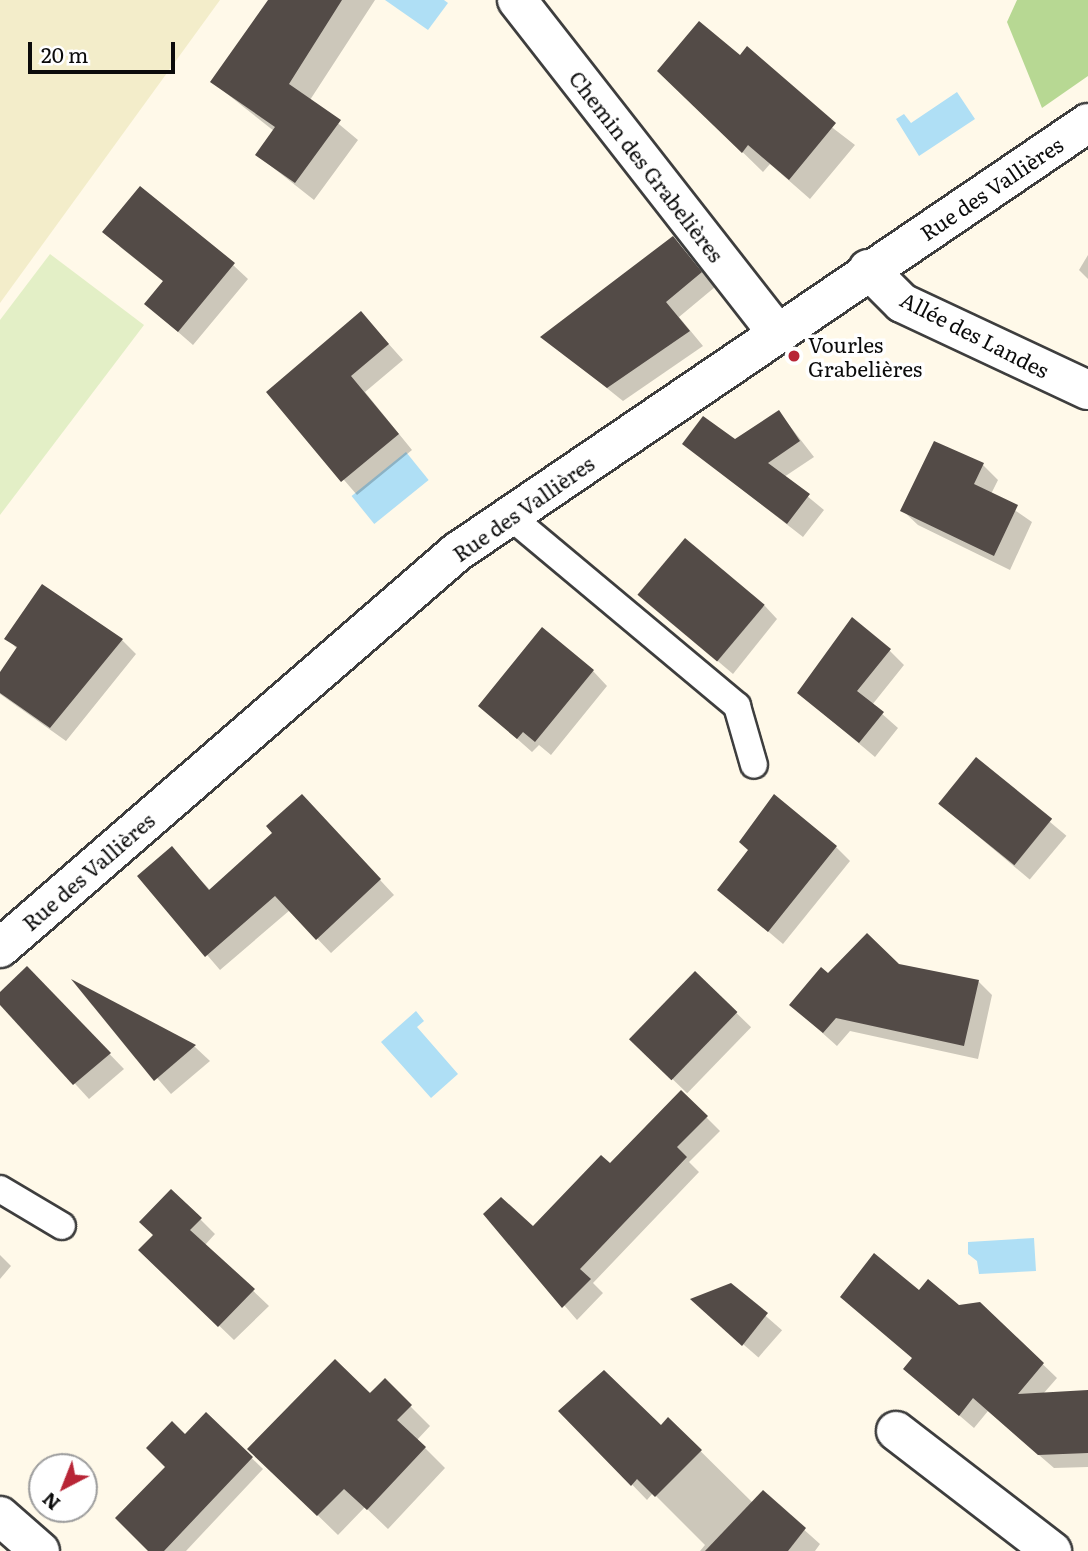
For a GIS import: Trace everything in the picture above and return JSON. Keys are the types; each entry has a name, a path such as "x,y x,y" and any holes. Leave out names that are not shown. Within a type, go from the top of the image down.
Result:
{"street":[{"name":"Chemin des Grabelières","path":"517,0 777,333"},
{"name":"Rue des Vallières","path":"0,948 457,551 868,269 1088,123"},
{"name":"Allée des Landes","path":"868,269 902,303 1088,390"},
{"path":"896,1431 1052,1551"},
{"path":"0,1516 40,1551"}],"lane":[{"path":"510,516 737,706 754,765"},
{"path":"0,1189 62,1226"}],"shaded area":[{"path":"0,0 220,0 0,303"}],"green space":[{"path":"1017,0 1088,0 1088,76 1042,108 1007,22"},
{"path":"50,254 144,325 0,515 0,320"}],"water":[{"path":"385,0 444,0 448,3 428,30"},
{"path":"957,92 975,119 919,156 896,119 904,114 911,123"},
{"path":"406,452 429,480 374,524 352,496"},
{"path":"416,1011 424,1021 417,1027 458,1074 431,1098 381,1042"},
{"path":"1034,1238 1036,1271 979,1274 977,1261 968,1254 968,1242"}],"building":[{"path":"268,0 342,0 289,84 341,120 295,183 255,155 275,127 210,82"},
{"path":"699,21 740,55 747,46 836,123 789,180 748,145 742,153 657,71"},
{"path":"140,186 235,263 178,332 144,304 163,281 102,232"},
{"path":"673,236 702,272 666,302 690,331 607,388 540,337"},
{"path":"361,311 389,344 351,376 399,434 341,482 266,392"},
{"path":"779,410 800,441 768,463 810,494 787,524 682,444 703,416 735,439"},
{"path":"934,441 984,463 974,484 1018,505 994,556 900,511"},
{"path":"685,538 765,605 717,662 637,595"},
{"path":"42,584 123,639 50,728 0,693 0,672 17,647 4,639"},
{"path":"852,617 891,649 857,691 884,712 859,743 797,693"},
{"path":"542,627 594,670 535,742 523,732 517,739 478,706"},
{"path":"976,757 1052,819 1014,865 938,804"},
{"path":"302,794 381,879 316,940 275,896 205,957 137,876 172,846 209,890 272,833 266,826"},
{"path":"774,794 837,846 768,932 717,890 748,850 739,842"},
{"path":"867,933 899,964 979,980 964,1046 836,1018 823,1033 789,1005 821,967 828,973"},
{"path":"27,966 111,1053 73,1085 0,1005 0,992"},
{"path":"695,971 737,1012 671,1080 629,1039"},
{"path":"71,979 196,1045 154,1081"},
{"path":"681,1090 708,1116 677,1147 687,1157 580,1269 591,1279 562,1308 483,1214 501,1197 533,1226 601,1155 610,1163"},
{"path":"171,1189 202,1218 190,1230 255,1289 218,1327 138,1250 153,1235 139,1222"},
{"path":"874,1253 919,1290 928,1279 959,1305 980,1302 1044,1363 1018,1394 1088,1390 1088,1453 1038,1455 973,1398 959,1416 903,1369 912,1358 840,1297"},
{"path":"731,1283 768,1313 742,1346 690,1299"},
{"path":"335,1359 370,1393 385,1378 412,1405 397,1420 426,1447 367,1510 344,1489 317,1516 247,1449"},
{"path":"604,1370 661,1425 668,1417 702,1450 655,1497 637,1479 631,1486 558,1411"},
{"path":"206,1412 253,1457 164,1551 148,1551 115,1518 165,1467 146,1448 172,1421 185,1434"},
{"path":"763,1490 806,1528 788,1551 705,1551"}],"place":[{"name":"Vourles Grabelières","path":"794,356"}]}
